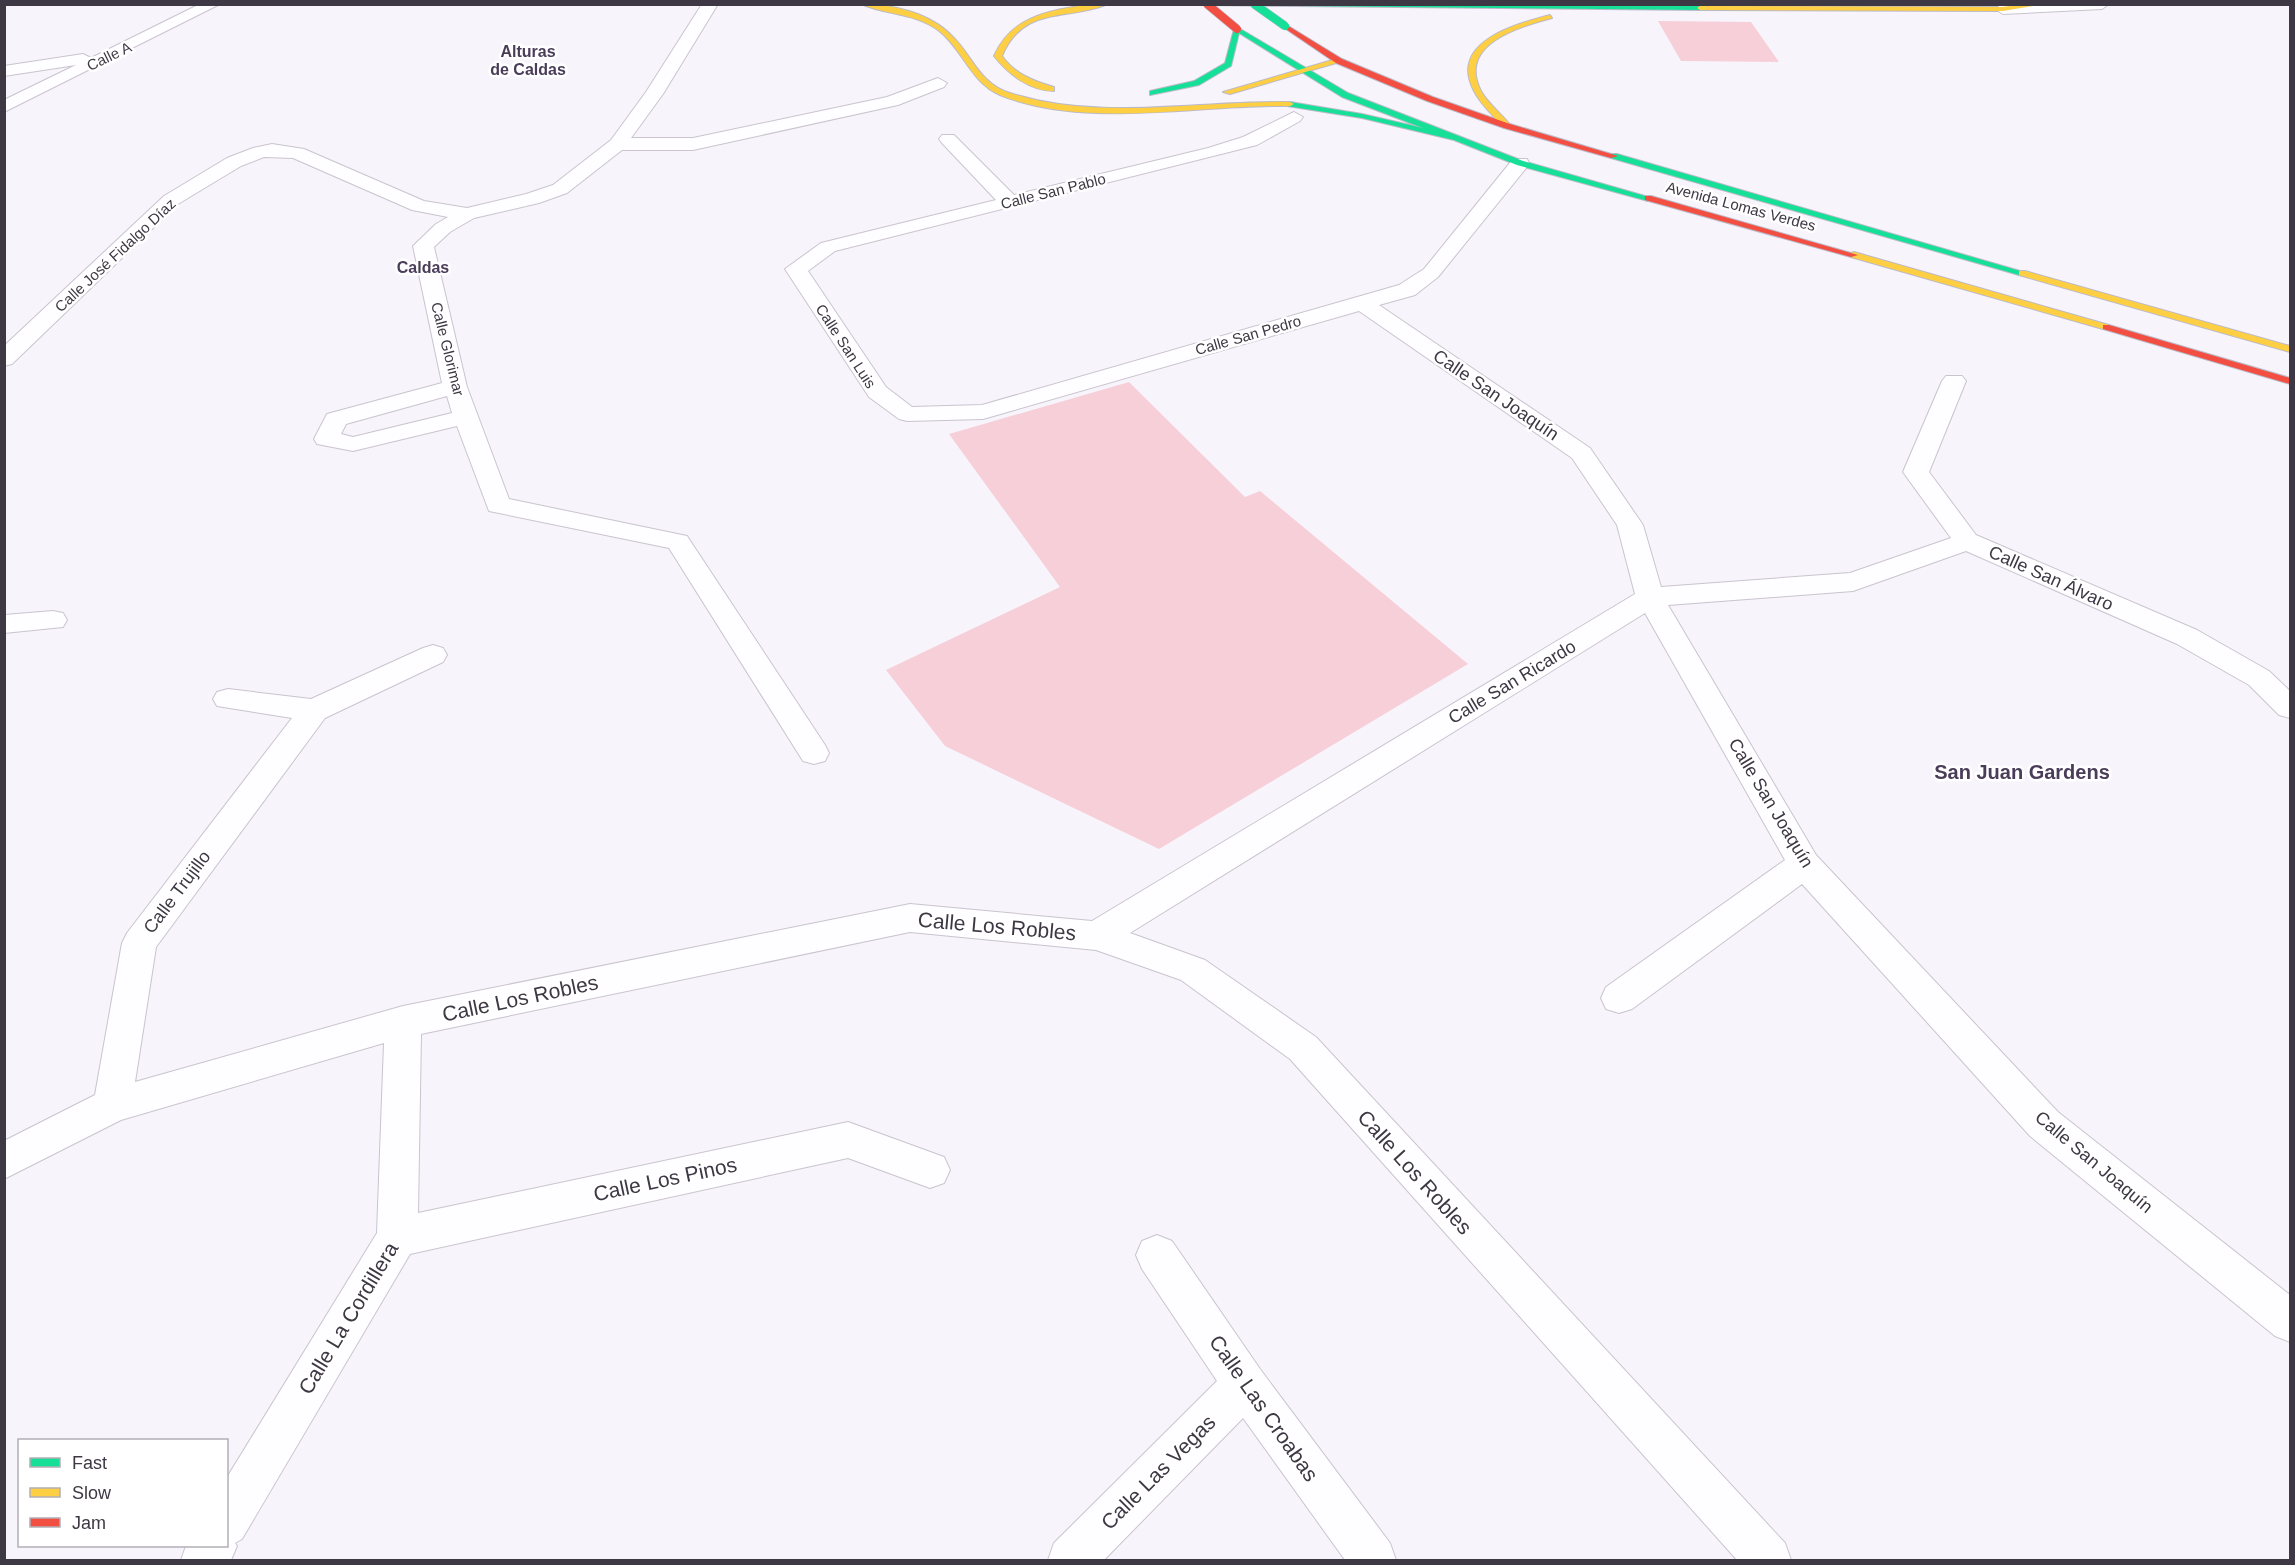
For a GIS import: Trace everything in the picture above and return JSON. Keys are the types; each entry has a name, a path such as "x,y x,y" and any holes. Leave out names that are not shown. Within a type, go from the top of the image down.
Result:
{"main road":[{"path":"864,4 910,15 941,29 961,51 975,76 1003,94 1035,103 1077,110 1120,111 1250,103 1312,107 1455,138"},
{"path":"1067,92 1036,85 1012,73 998,56 1001,44 1016,29 1041,18 1106,4"},
{"path":"1112,4 2003,9 2041,4"},
{"name":"Avenida Lomas Verdes","path":"1208,4 1237,29 1345,95 1520,163 1988,292 2290,381"},
{"name":"Avenida Lomas Verdes","path":"1254,4 1339,61 1430,99 1507,126 2290,349"},
{"path":"1507,126 1478,90 1473,78 1471,65 1482,46 1508,29 1536,20 1615,8"},
{"path":"1142,95 1186,86 1216,73 1232,58 1237,29"},
{"path":"1170,108 1339,61"}],"street":[{"name":"Calle A","path":"4,107 213,4"},
{"path":"467,214 532,200 560,189 618,144 654,94 710,4"},
{"path":"2003,9 2102,4"},
{"path":"4,71 113,54"},
{"path":"618,144 693,144 892,101 938,83"},
{"name":"Calle San Pablo","path":"810,259 828,247 1214,152 1250,141 1294,117"},
{"path":"948,139 1010,202"},
{"name":"Calle José Fidalgo Díaz","path":"4,359 171,200 234,162 272,150 297,153 419,206 467,214"},
{"name":"Calle San Pedro","path":"923,414 983,412 1407,290 1431,273 1520,163"},
{"name":"Calle Glorimar","path":"467,214 442,228 423,246 455,387 498,505 678,542 814,753"},
{"name":"Calle San Luis","path":"810,259 796,269 877,392 906,414 923,414"},
{"name":"Calle San Joaquín","path":"1362,303 1581,453 1630,525 1650,597 1804,864 2044,1124 2290,1321"},
{"name":"Calle San Álvaro","path":"1954,381 1916,472 1967,541 2187,638 2259,678 2290,708"},
{"path":"455,387 336,419 326,439 354,444 466,417"},
{"name":"Calle San Ricardo","path":"1097,936 1650,597 1853,582 1967,541"},
{"path":"4,624 53,620"},
{"path":"228,699 314,710 433,655"},
{"name":"Calle Trujillo","path":"112,1105 139,943 314,710"},
{"path":"1619,998 1804,864"},
{"name":"Calle Los Robles","path":"4,1161 112,1105 403,1022 910,918 1097,936 1193,970 1303,1048 1768,1560"},
{"name":"Calle La Cordillera","path":"228,1520 397,1237 403,1022"},
{"name":"Calle Los Pinos","path":"397,1237 848,1140 930,1170"},
{"name":"Calle Las Croabas","path":"1157,1255 1245,1384 1373,1560"},
{"name":"Calle Las Vegas","path":"1071,1560 1245,1384"},
{"path":"204,1560 212,1547"}],"shaded area":[{"path":"1658,21 1751,22 1779,62 1681,61"},
{"path":"1129,382 1245,497 1260,491 1468,664 1159,849 945,746 886,670 1060,587 949,434"}],"traffic: fast":[{"path":"1111,4 1700,8"},
{"path":"1254,4 1285,26"},
{"path":"1237,29 1345,95 1520,163 1648,198"},
{"path":"1153,93 1196,83 1228,64 1237,29"},
{"path":"1290,104 1362,116 1455,138"},
{"path":"1614,156 2022,273"}],"traffic: slow":[{"path":"864,4 904,13 933,24 951,38 976,73 992,88 1004,94 1039,104 1109,111 1254,103 1290,104"},
{"path":"1051,89 1028,81 1009,69 998,56 1004,42 1027,22 1058,12 1105,4"},
{"path":"1700,8 2003,9 2041,4"},
{"path":"1507,126 1477,90 1472,74 1473,60 1480,48 1506,31 1550,17"},
{"path":"1227,92 1339,61"},
{"path":"1854,255 2106,327"},
{"path":"2022,273 2290,349"}],"traffic: jam":[{"path":"1207,4 1237,29"},
{"path":"1285,26 1339,61 1430,99 1507,126 1614,156"},
{"path":"1648,198 1854,255"},
{"path":"2106,327 2290,381"}],"district":[{"name":"Alturas de Caldas","path":"528,60"},
{"name":"Caldas","path":"423,267"},
{"name":"San Juan Gardens","path":"2022,772"}]}
